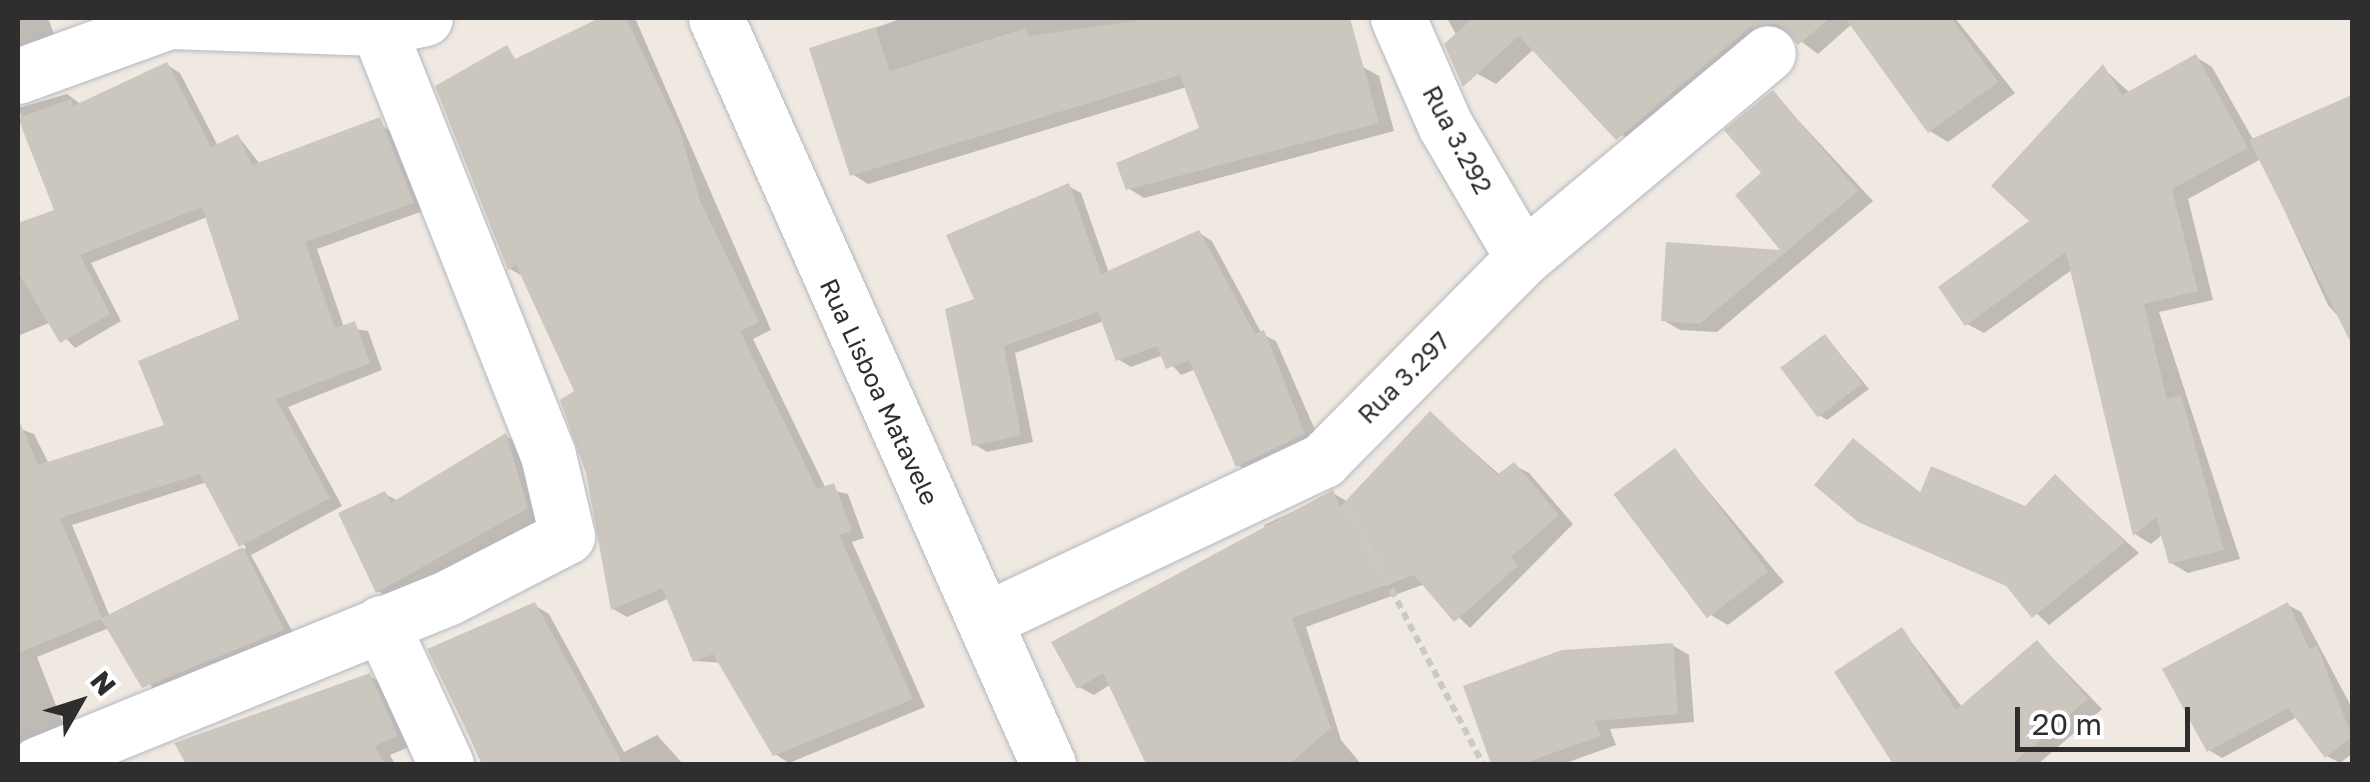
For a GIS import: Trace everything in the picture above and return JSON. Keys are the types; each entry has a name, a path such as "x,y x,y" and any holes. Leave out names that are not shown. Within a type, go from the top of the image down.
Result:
{"street":[{"name":"Rua Lisboa Matavele","path":"716,18 1048,764"},
{"name":"Rua 3.292","path":"1398,18 1446,126 1523,258"},
{"path":"18,76 169,21 402,23 569,524 557,546 38,764"},
{"name":"Rua 3.297","path":"985,620 1323,460 1523,258 1768,53"},
{"path":"381,623 446,764"}],"path":[{"path":"1323,460 1484,764"}],"building":[{"path":"599,18 626,18 680,131 700,201 759,322 740,331 817,489 834,483 852,531 839,535 913,699 773,756 713,654 693,662 662,588 611,610 586,473 560,400 574,391 516,265 508,270 435,86 507,45 515,59"},
{"path":"1156,18 1350,18 1379,123 1126,190 1116,163 1199,128 1180,75 850,176 809,48 875,27 890,71 1026,28 1029,36"},
{"path":"1473,18 1830,18 1798,45 1778,23 1749,28 1616,140 1519,36 1463,87 1444,44"},
{"path":"1845,18 1951,18 1998,82 1928,133"},
{"path":"2196,54 2248,148 2172,189 2198,291 2144,304 2167,399 2181,395 2224,550 2169,564 2156,517 2133,536 2066,252 1965,326 1938,287 2029,221 1991,186 2103,64 2122,95"},
{"path":"167,62 211,147 238,134 252,165 380,117 414,203 305,242 335,328 355,321 370,363 276,399 330,498 239,547 200,474 60,518 102,618 243,547 284,630 142,688 101,619 18,653 18,418 38,465 164,425 138,361 239,319 202,207 80,255 110,314 60,343 18,272 18,223 54,210 18,118 71,99 73,106"},
{"path":"1773,90 1858,191 1700,324 1661,321 1666,242 1780,250 1735,195 1761,173 1724,130"},
{"path":"2352,95 2352,345 2249,140"},
{"path":"1069,183 1101,274 1199,230 1255,334 1264,330 1305,434 1236,467 1189,360 1166,369 1157,346 1116,361 1098,312 1004,346 1021,435 972,446 945,309 974,299 946,235"},
{"path":"1825,334 1862,384 1818,417 1780,368"},
{"path":"1430,411 1497,475 1514,462 1559,515 1511,557 1518,566 1454,622 1414,575 1292,618 1331,728 1289,764 1146,764 1103,673 1077,689 1051,642 1333,490 1340,507"},
{"path":"506,433 528,508 376,593 338,513 385,491 391,503"},
{"path":"1853,438 1920,493 1931,466 2025,506 2055,474 2125,542 2032,618 2006,586 1858,522 1814,485"},
{"path":"1675,448 1768,572 1707,618 1614,494"},
{"path":"535,602 623,764 483,764 427,649"},
{"path":"2288,602 2309,649 2317,646 2352,737 2325,758 2288,708 2207,752 2162,669"},
{"path":"1902,627 1956,710 2037,640 2088,699 2012,764 1893,764 1834,672"},
{"path":"1673,643 1678,714 1595,721 1601,736 1522,764 1491,764 1463,686 1562,650"},
{"path":"370,673 398,736 375,746 385,764 186,764 174,743"}]}
